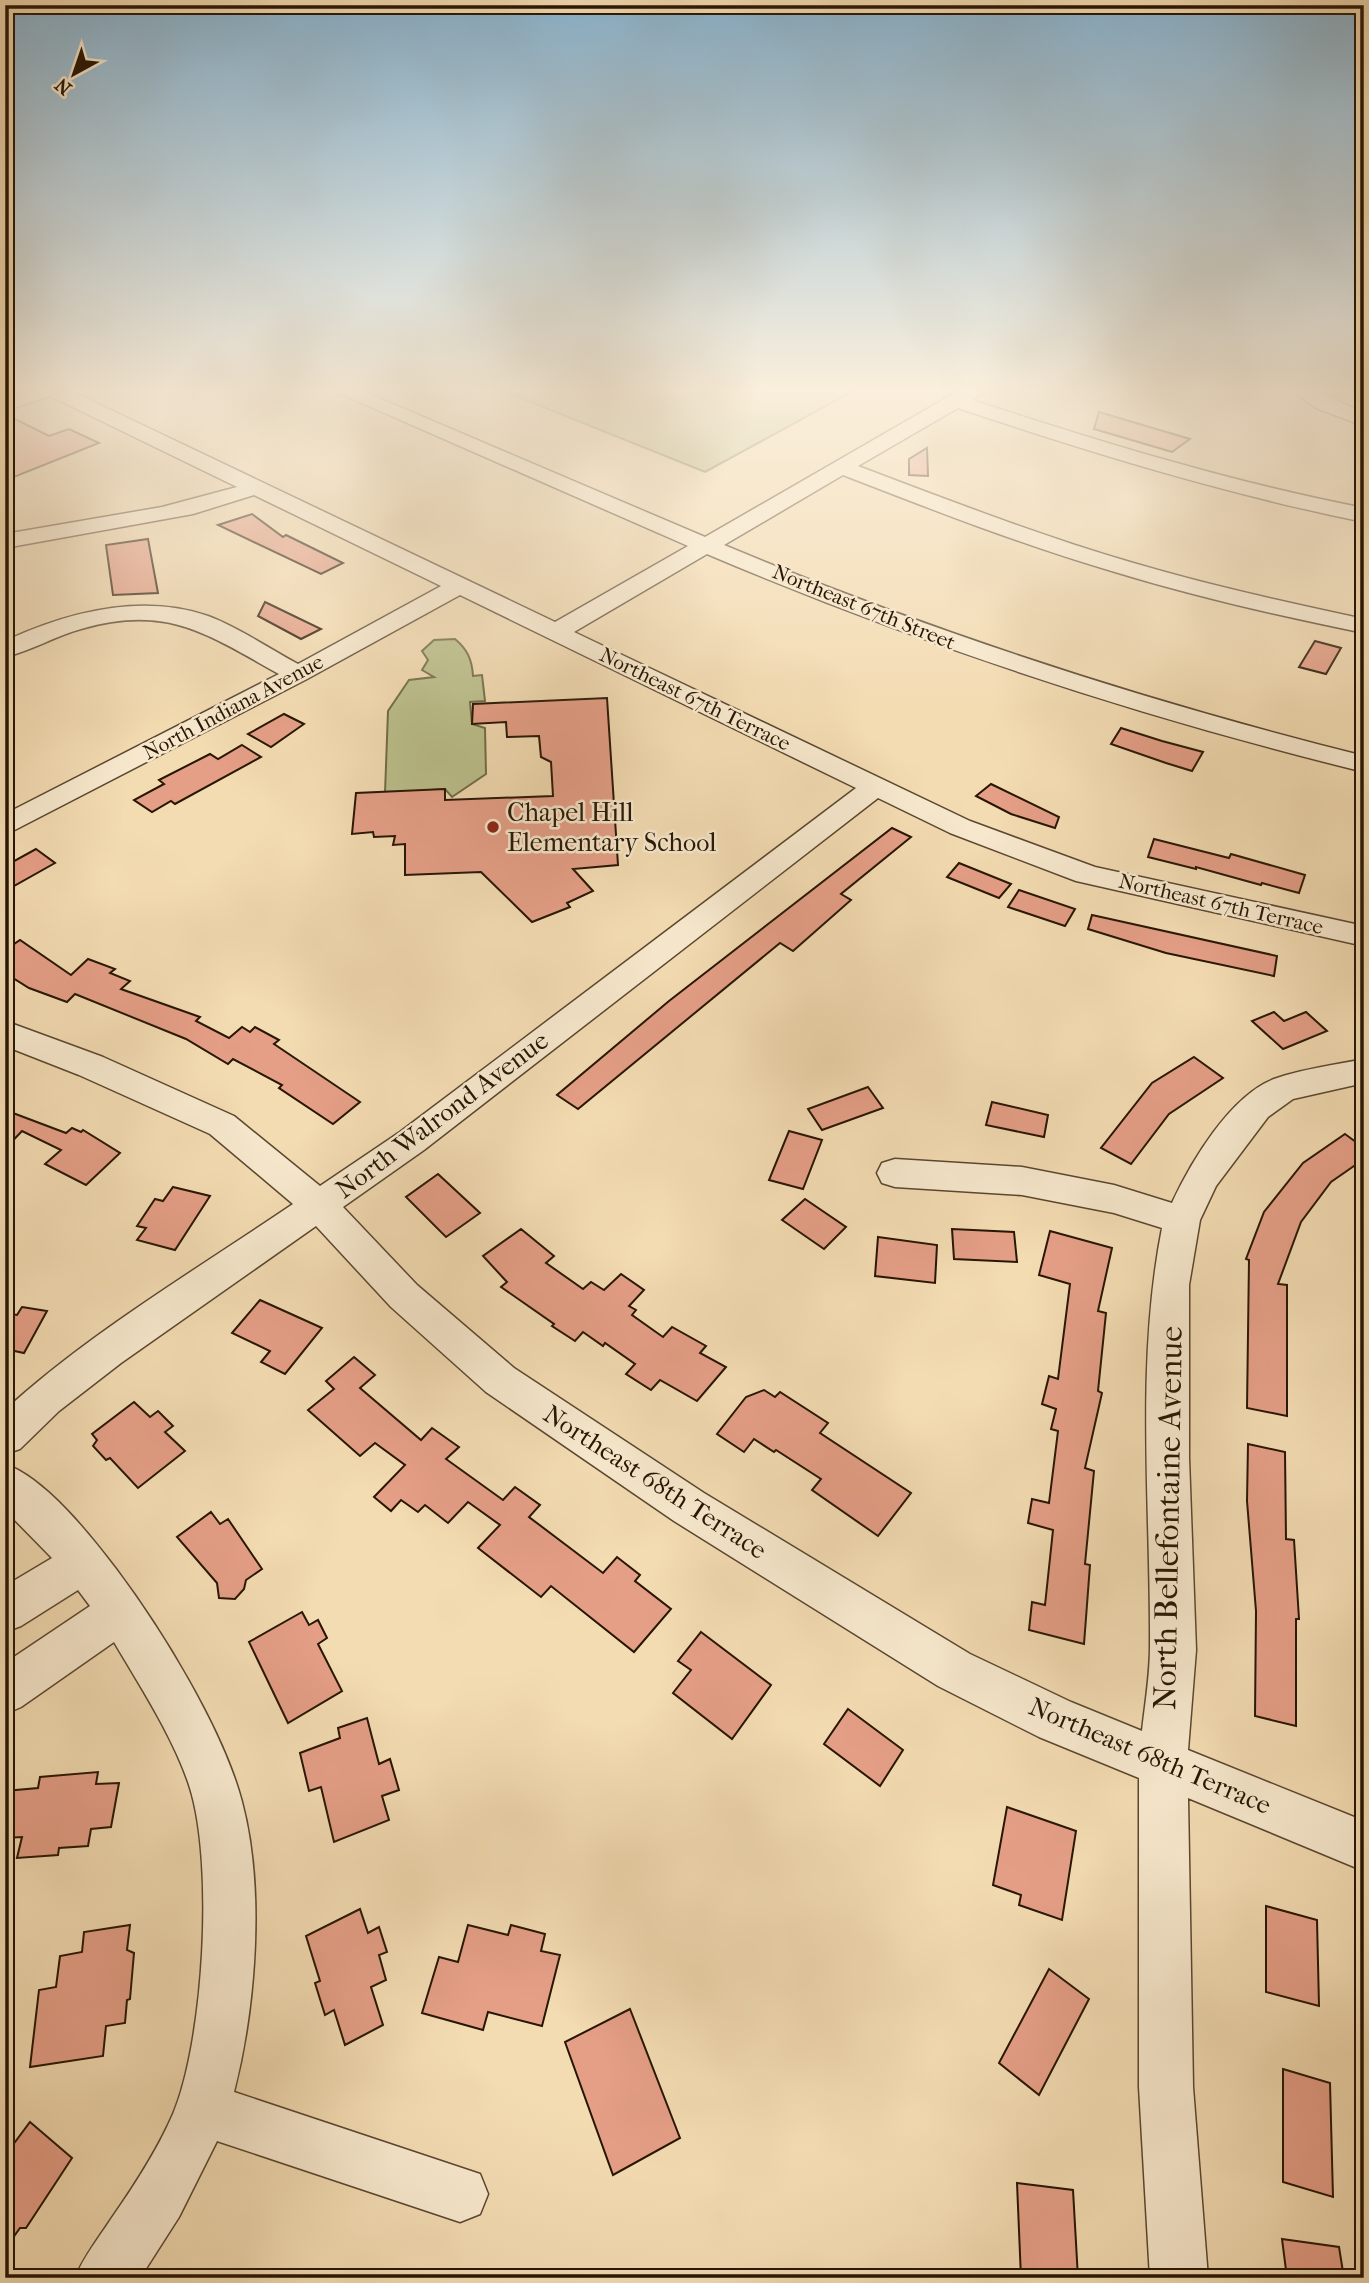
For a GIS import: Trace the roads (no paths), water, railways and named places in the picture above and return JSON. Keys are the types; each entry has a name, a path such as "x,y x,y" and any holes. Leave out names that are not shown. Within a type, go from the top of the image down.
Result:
{"street":[{"path":"5,541 66,528 188,510 234,497"},
{"name":"Northeast 67th Terrace","path":"272,497 558,631 875,788 960,827 1086,874 1197,901 1364,936"},
{"name":"Northeast 67th Street","path":"594,497 897,622 1055,678 1147,708 1364,764"},
{"path":"558,631 791,497"},
{"path":"920,497 1121,567 1259,604 1364,626"},
{"path":"1273,497 1364,515"},
{"name":"North Indiana Avenue","path":"5,826 298,674 459,586"},
{"path":"5,650 45,633 79,623 157,614 207,625 298,674"},
{"name":"North Walrond Avenue","path":"5,1436 45,1399 107,1351 412,1141 875,788"},
{"name":"Northeast 68th Terrace","path":"5,1033 91,1066 222,1125 278,1168 320,1206 404,1296 500,1380 689,1507 954,1670 1056,1720 1364,1846"},
{"name":"North Bellefontaine Avenue","path":"1179,2278 1166,2087 1163,1762 1173,1650 1168,1458 1170,1285 1182,1220 1201,1179 1256,1108 1283,1089 1364,1071"},
{"path":"895,1173 1022,1181 1114,1199 1182,1220"},
{"path":"5,1483 29,1503 84,1562 120,1612 151,1661 204,1763 219,1804 229,1895 226,1962 218,2033 202,2109 171,2174 104,2278"},
{"path":"5,1611 84,1562"},
{"path":"5,1691 120,1612"},
{"path":"202,2109 460,2194"}],"place":[{"name":"Chapel Hill Elementary School","path":"493,827"}]}
